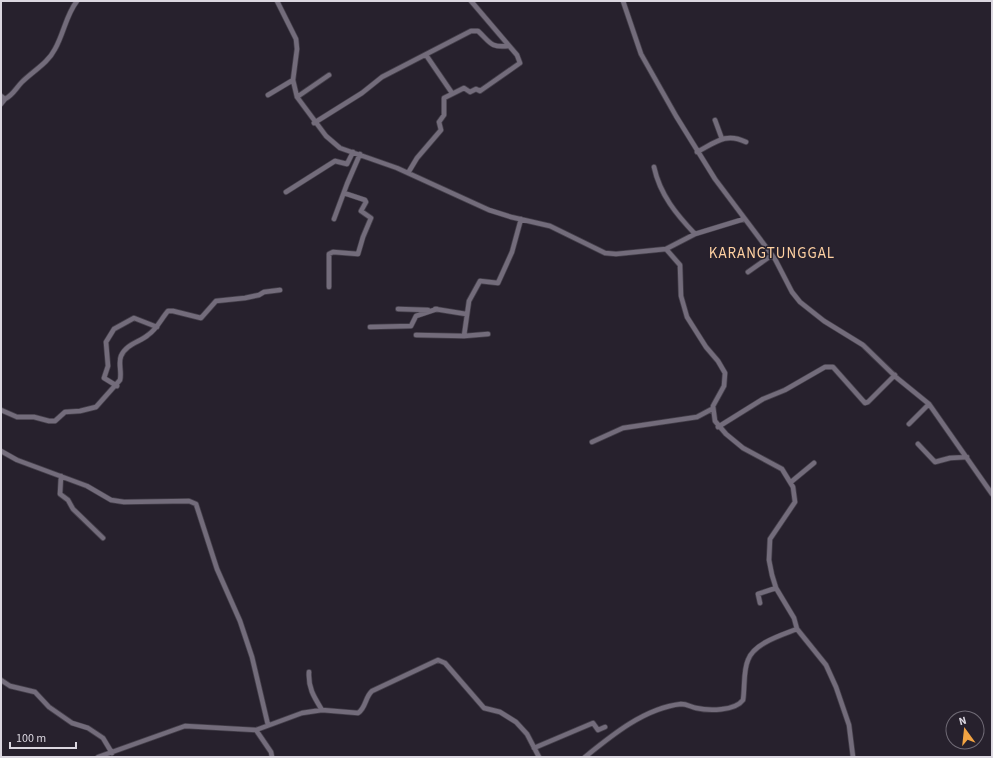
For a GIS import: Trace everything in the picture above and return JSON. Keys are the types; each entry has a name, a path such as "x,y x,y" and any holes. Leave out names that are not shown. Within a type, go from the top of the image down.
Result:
{"street":[{"path":"1,104 3,98 12,95 20,84 53,53 62,33 67,16 77,1"},
{"path":"276,1 296,39 297,49 293,80 297,97 314,123 331,142 408,173 489,210 550,226 565,232 604,253 616,254 666,249 695,234 744,218"},
{"path":"408,173 416,158 441,130 439,122 444,114 443,99 464,88 469,92 476,89 480,91 505,72 520,63 518,57 471,1"},
{"path":"623,1 641,54 697,152 772,255 792,292 800,302 824,321 856,339 928,404 992,494"},
{"path":"314,123 362,93 382,77 473,30 478,31 491,44 508,46"},
{"path":"426,55 452,94"},
{"path":"297,97 329,75"},
{"path":"268,94 293,80"},
{"path":"715,120 722,139"},
{"path":"697,152 722,139 732,137 746,142"},
{"path":"286,192 335,161 347,164 353,152"},
{"path":"334,219 360,154"},
{"path":"654,167 659,185 669,203 695,234"},
{"path":"329,287 329,254 333,252 358,254 371,218 361,210 366,200 344,193"},
{"path":"464,336 466,314 470,296 480,281 498,283 512,252 520,219"},
{"path":"666,249 680,265 680,296 687,317 725,373 724,386 714,402 712,409 713,417 718,427 743,448 782,469 791,482 795,502 789,513 772,534 769,544 772,575 776,588 790,611 797,629 826,665 836,687 849,725 853,757"},
{"path":"748,272 772,255"},
{"path":"1,410 17,417 34,417 53,421 65,412 80,411 96,407 117,386 122,375 120,362 123,352 132,344 149,335 168,311 200,318 216,301 245,298 259,295 264,292 280,290"},
{"path":"398,309 422,311 437,309 466,314"},
{"path":"370,327 411,326 416,316 437,309"},
{"path":"117,386 104,378 108,366 105,343 108,338 118,326 132,318 138,318 157,326"},
{"path":"416,335 464,336 488,334"},
{"path":"718,427 763,399 785,390 825,367 833,368 865,403 868,402 895,375"},
{"path":"908,424 928,404"},
{"path":"592,442 623,428 696,417 712,409"},
{"path":"918,444 935,462 950,458 967,458"},
{"path":"1,451 17,460 87,486 116,501 189,501 196,504 217,568 240,621 252,657 268,725"},
{"path":"791,482 814,463"},
{"path":"61,476 60,494 103,538"},
{"path":"760,603 758,594 776,588"},
{"path":"585,757 621,730 660,710 682,704 706,709 728,708 737,705 743,700 746,665 749,657 762,645 797,629"},
{"path":"98,757 185,726 199,725 256,730 302,713 322,710 358,713 362,710 368,694 372,691 438,660 445,663 484,708 500,712 516,722 527,734 539,757"},
{"path":"309,672 310,690 315,701 322,710"},
{"path":"1,680 10,686 34,692 49,707 72,723 86,727 102,738 112,753"},
{"path":"534,748 592,723 594,723 599,730 605,727"},
{"path":"256,730 271,752 272,757"}],"district":[{"name":"KARANGTUNGGAL","path":"772,253"}]}
